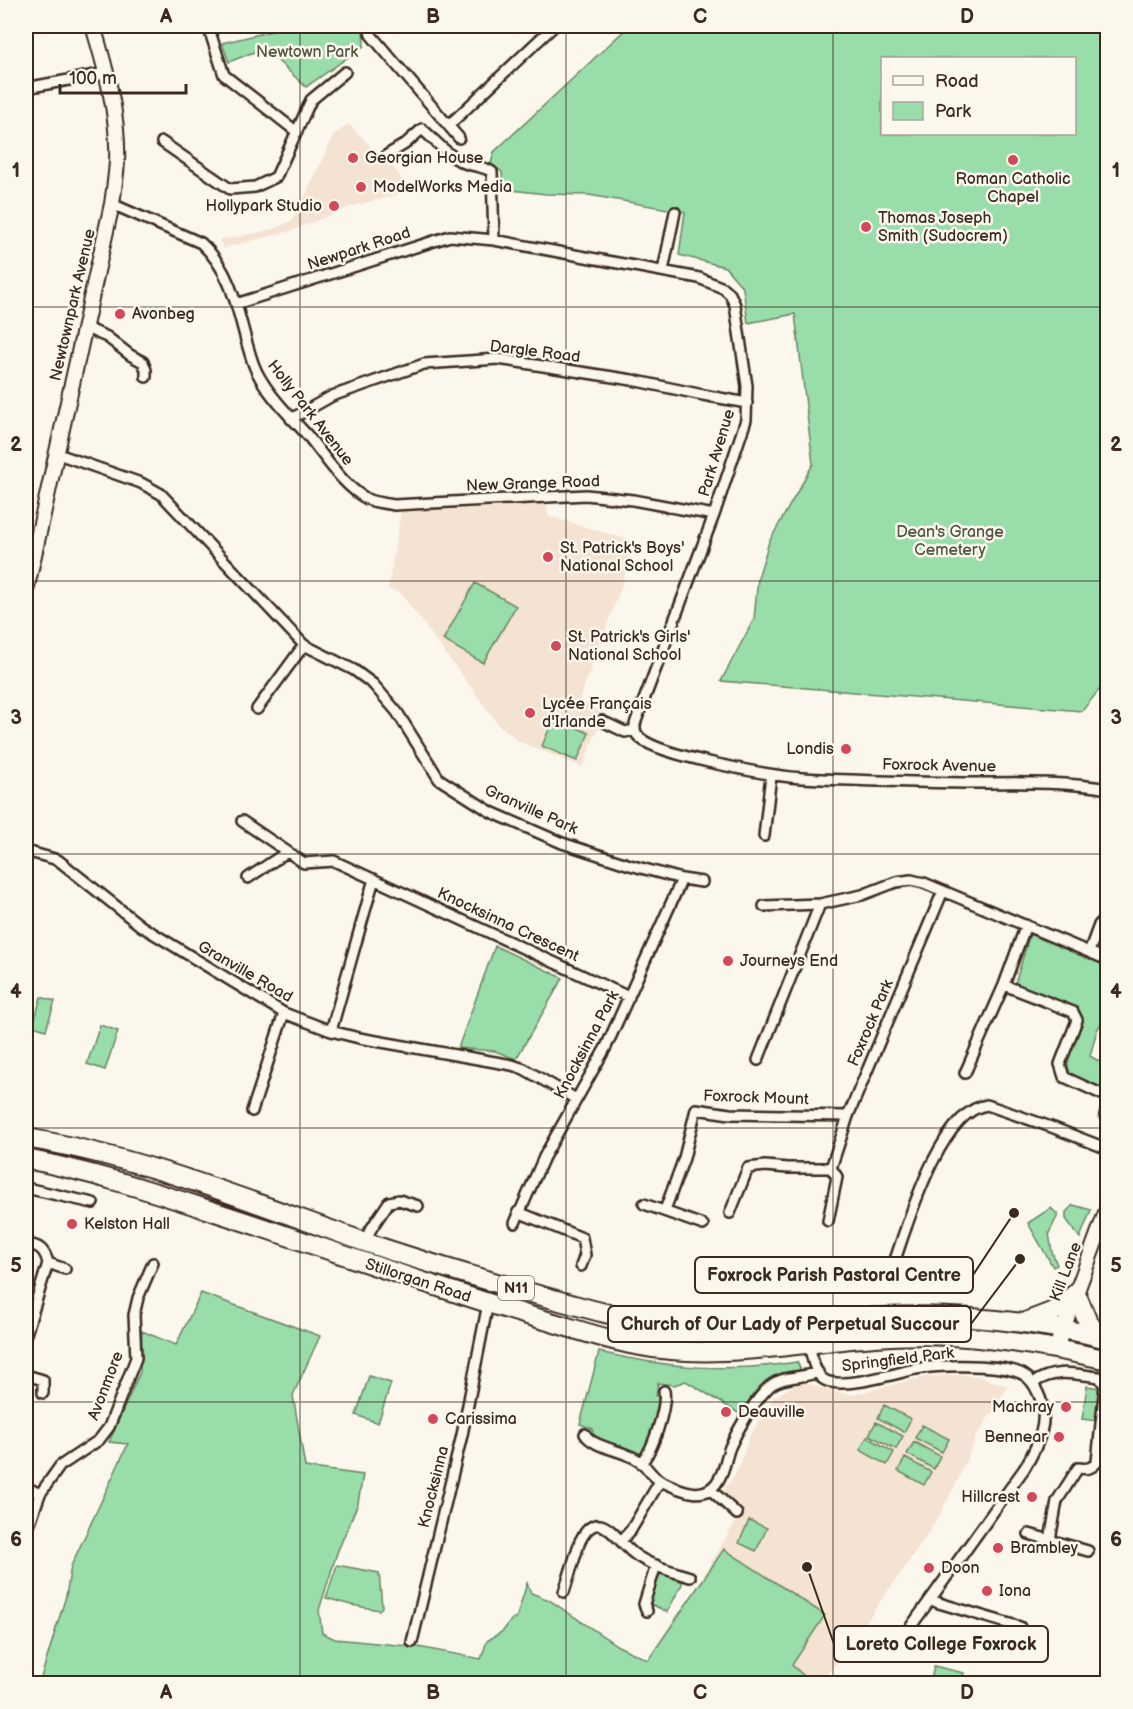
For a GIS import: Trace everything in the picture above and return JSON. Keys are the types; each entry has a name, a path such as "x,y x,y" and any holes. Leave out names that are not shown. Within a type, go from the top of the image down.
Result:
{"highway":[{"name":"Stillorgan Road","path":"26,1138 101,1154 191,1180 364,1242 622,1318 670,1327 708,1331 758,1329 808,1322 923,1316 1023,1322 1062,1329"},
{"name":"Stillorgan Road","path":"26,1159 58,1165 168,1197 488,1303 637,1346 710,1352 877,1337 978,1337 1063,1350"},
{"path":"1023,1322 1054,1311 1076,1293 1087,1320 1103,1338"},
{"name":"N11","path":"1062,1329 1103,1338"},
{"name":"N11","path":"1063,1350 1107,1360"}],"main road":[{"name":"Newtownpark Avenue","path":"26,591 112,204 117,160 116,126 106,73 93,26"},
{"name":"Kill Lane","path":"1063,1350 1062,1329 1107,1207"}],"street":[{"path":"208,26 224,75 297,132"},
{"path":"371,26 369,28 371,35 459,138"},
{"path":"449,125 554,26"},
{"path":"162,142 230,189 255,187 276,177 311,100 345,72"},
{"path":"26,88 106,73"},
{"path":"387,155 405,144 422,129 457,160 487,168 492,172 494,240"},
{"name":"Holly Park Avenue","path":"112,204 201,243 219,262 236,304 254,365 264,383 291,419 348,485 369,501 394,505 423,503"},
{"path":"663,271 675,212"},
{"name":"Newpark Road","path":"236,304 450,236 494,240 663,271 699,278 723,288"},
{"name":"Park Avenue","path":"635,730 636,721 714,515 746,420 747,403 735,305 730,294 723,288"},
{"path":"86,328 107,337 143,362 146,377"},
{"name":"Dargle Road","path":"291,419 332,396 424,364 498,359 632,380 747,403"},
{"name":"Granville Park","path":"58,454 141,483 161,494 304,645 354,670 373,684 396,712 439,779 491,812 562,843 630,865 702,882"},
{"name":"New Grange Road","path":"423,503 595,495 714,515"},
{"path":"257,709 304,645"},
{"path":"602,721 625,732 635,730"},
{"name":"Foxrock Avenue","path":"635,730 642,739 693,759 771,775 851,780 1058,784 1107,789"},
{"path":"764,836 771,775"},
{"path":"242,821 287,852 248,878"},
{"name":"Granville Road","path":"26,851 58,860 141,926 284,1013 330,1031 512,1065 524,1069 576,1099"},
{"name":"Knocksinna Crescent","path":"287,852 304,863 334,861 629,997"},
{"path":"330,1031 374,879"},
{"name":"Knocksinna Park","path":"514,1223 544,1157 606,1047 682,879"},
{"path":"764,906 820,904 862,895 896,882 911,880 924,883 1107,960"},
{"name":"Foxrock Park","path":"828,1221 837,1178 831,1167 848,1116 943,891"},
{"path":"758,1060 820,904"},
{"path":"1089,952 1099,925 1107,915"},
{"path":"965,1073 1004,985 1026,925"},
{"path":"1004,985 1073,1012 1077,1020 1060,1064 1061,1071 1064,1077 1107,1097"},
{"path":"252,1111 284,1013"},
{"path":"895,1260 917,1196 932,1164 951,1132 976,1106 987,1105 1107,1149"},
{"name":"Foxrock Mount","path":"665,1210 684,1158 696,1109 730,1114 848,1116"},
{"path":"730,1213 748,1168 831,1167"},
{"path":"26,1188 93,1203"},
{"path":"364,1242 371,1226 384,1212 389,1202 399,1200 418,1206"},
{"path":"644,1204 704,1225"},
{"path":"518,1212 582,1238 585,1255 581,1266"},
{"path":"26,1244 39,1247 46,1255 48,1263 26,1334"},
{"path":"48,1263 65,1269"},
{"name":"Avonmore","path":"26,1534 40,1494 60,1466 99,1440 108,1427 136,1359 134,1315 138,1298 153,1263"},
{"path":"26,1296 36,1299"},
{"name":"Knocksinna","path":"412,1642 462,1435 488,1303"},
{"name":"Springfield Park","path":"808,1322 810,1343 818,1372 832,1383 918,1369 960,1366 1014,1371 1024,1375 1033,1383"},
{"path":"585,1434 591,1442 618,1450 641,1463 660,1481 696,1494 711,1490 721,1476 731,1446 745,1419 766,1389 785,1379 805,1377 818,1372"},
{"path":"894,1650 932,1600 1034,1452 1045,1414 1041,1398 1033,1383 1057,1372 1099,1377 1105,1385 1097,1462 1087,1469 1078,1468 1060,1494 1050,1540"},
{"path":"26,1375 43,1380 43,1393"},
{"path":"641,1463 651,1449 657,1434 666,1402 664,1391"},
{"path":"622,1540 631,1530 660,1481"},
{"path":"26,1487 40,1494"},
{"path":"711,1490 736,1514"},
{"path":"564,1592 580,1541 588,1529 593,1526 606,1527 622,1540 632,1553 656,1565 690,1577"},
{"path":"1029,1534 1088,1551"},
{"path":"647,1611 644,1604 656,1565"},
{"path":"932,1600 1020,1627"}],"shaded area":[{"path":"349,124 391,164 410,191 353,206 291,231 223,248 219,239 274,229 291,221 334,135"},
{"path":"547,505 548,516 633,541 623,582 579,700 604,714 582,767 520,742 499,725 400,592 388,589 401,512"},
{"path":"931,1376 978,1376 1008,1386 976,1437 956,1484 934,1525 840,1659 819,1683 797,1683 684,1609 743,1509 723,1491 738,1470 749,1437 774,1397 801,1381 830,1391 852,1395"}],"green space":[{"name":"Newtown Park","path":"279,26 365,26 363,28 364,46 306,87 264,48 229,62 222,43 272,31"},
{"name":"Dean's Grange Cemetery","path":"629,26 1107,26 1108,679 1082,711 721,681 754,619 758,578 769,542 813,464 795,314 748,323 743,288 725,267 679,255 685,212 589,195 546,194 503,189 502,172 491,164 494,152"},
{"path":"475,583 516,606 483,663 443,640"},
{"path":"554,718 589,733 577,761 542,746"},
{"path":"1030,934 1107,966 1107,1014 1097,1030 1090,1056 1107,1066 1107,1091 1070,1074 1069,1054 1081,1023 1076,1008 1015,984"},
{"path":"495,946 563,978 516,1059 495,1051 458,1048"},
{"path":"41,997 55,1001 46,1030 33,1026"},
{"path":"100,1025 118,1031 105,1070 87,1064"},
{"path":"1073,1205 1091,1210 1080,1238 1066,1219 1066,1212"},
{"path":"1051,1208 1058,1215 1049,1233 1057,1265 1053,1267 1028,1223"},
{"path":"201,1293 320,1336 293,1395 305,1467 363,1475 358,1503 337,1553 319,1610 322,1633 335,1639 418,1647 481,1659 487,1641 503,1631 512,1619 516,1619 527,1583 531,1593 549,1600 618,1646 648,1660 724,1549 825,1615 792,1665 812,1683 39,1684 66,1596 71,1566 128,1444 109,1442 140,1372 142,1331 176,1345"},
{"path":"599,1352 649,1362 698,1367 746,1367 797,1362 801,1370 779,1374 764,1382 740,1414 686,1381 674,1385 658,1383 656,1396 662,1398 652,1438 641,1456 637,1456 591,1438 593,1429 580,1424"},
{"path":"369,1376 391,1383 378,1423 356,1415"},
{"path":"1087,1386 1100,1388 1098,1421 1082,1419"},
{"path":"884,1405 911,1419 904,1432 878,1418"},
{"path":"876,1422 903,1436 896,1449 869,1435"},
{"path":"922,1425 949,1439 942,1452 915,1438"},
{"path":"867,1437 894,1452 887,1465 860,1450"},
{"path":"914,1442 940,1456 934,1469 907,1454"},
{"path":"905,1458 931,1472 924,1485 898,1471"},
{"path":"749,1520 767,1528 756,1551 739,1543"},
{"path":"337,1565 379,1573 382,1607 379,1610 326,1598"},
{"path":"664,1570 681,1578 682,1584 667,1612 649,1603 657,1572"},
{"path":"934,1666 964,1673 961,1683 931,1680"}],"place":[{"name":"Georgian House","path":"353,158"},
{"name":"Roman Catholic Chapel","path":"1013,160"},
{"name":"ModelWorks Media","path":"361,187"},
{"name":"Hollypark Studio","path":"334,206"},
{"name":"Thomas Joseph Smith (Sudocrem)","path":"866,227"},
{"name":"Avonbeg","path":"120,314"},
{"name":"St. Patrick's Boys' National School","path":"548,557"},
{"name":"St. Patrick's Girls' National School","path":"556,646"},
{"name":"Lycée Français d'Irlande","path":"530,713"},
{"name":"Londis","path":"846,749"},
{"name":"Journeys End","path":"728,961"},
{"name":"Foxrock Parish Pastoral Centre","path":"1014,1213"},
{"name":"Kelston Hall","path":"72,1224"},
{"name":"Church of Our Lady of Perpetual Succour","path":"1020,1259"},
{"name":"Machray","path":"1066,1407"},
{"name":"Deauville","path":"726,1412"},
{"name":"Carissima","path":"433,1419"},
{"name":"Bennear","path":"1059,1437"},
{"name":"Hillcrest","path":"1032,1497"},
{"name":"Brambley","path":"998,1548"},
{"name":"Loreto College Foxrock","path":"807,1567"},
{"name":"Doon","path":"929,1568"},
{"name":"Iona","path":"987,1591"}]}
